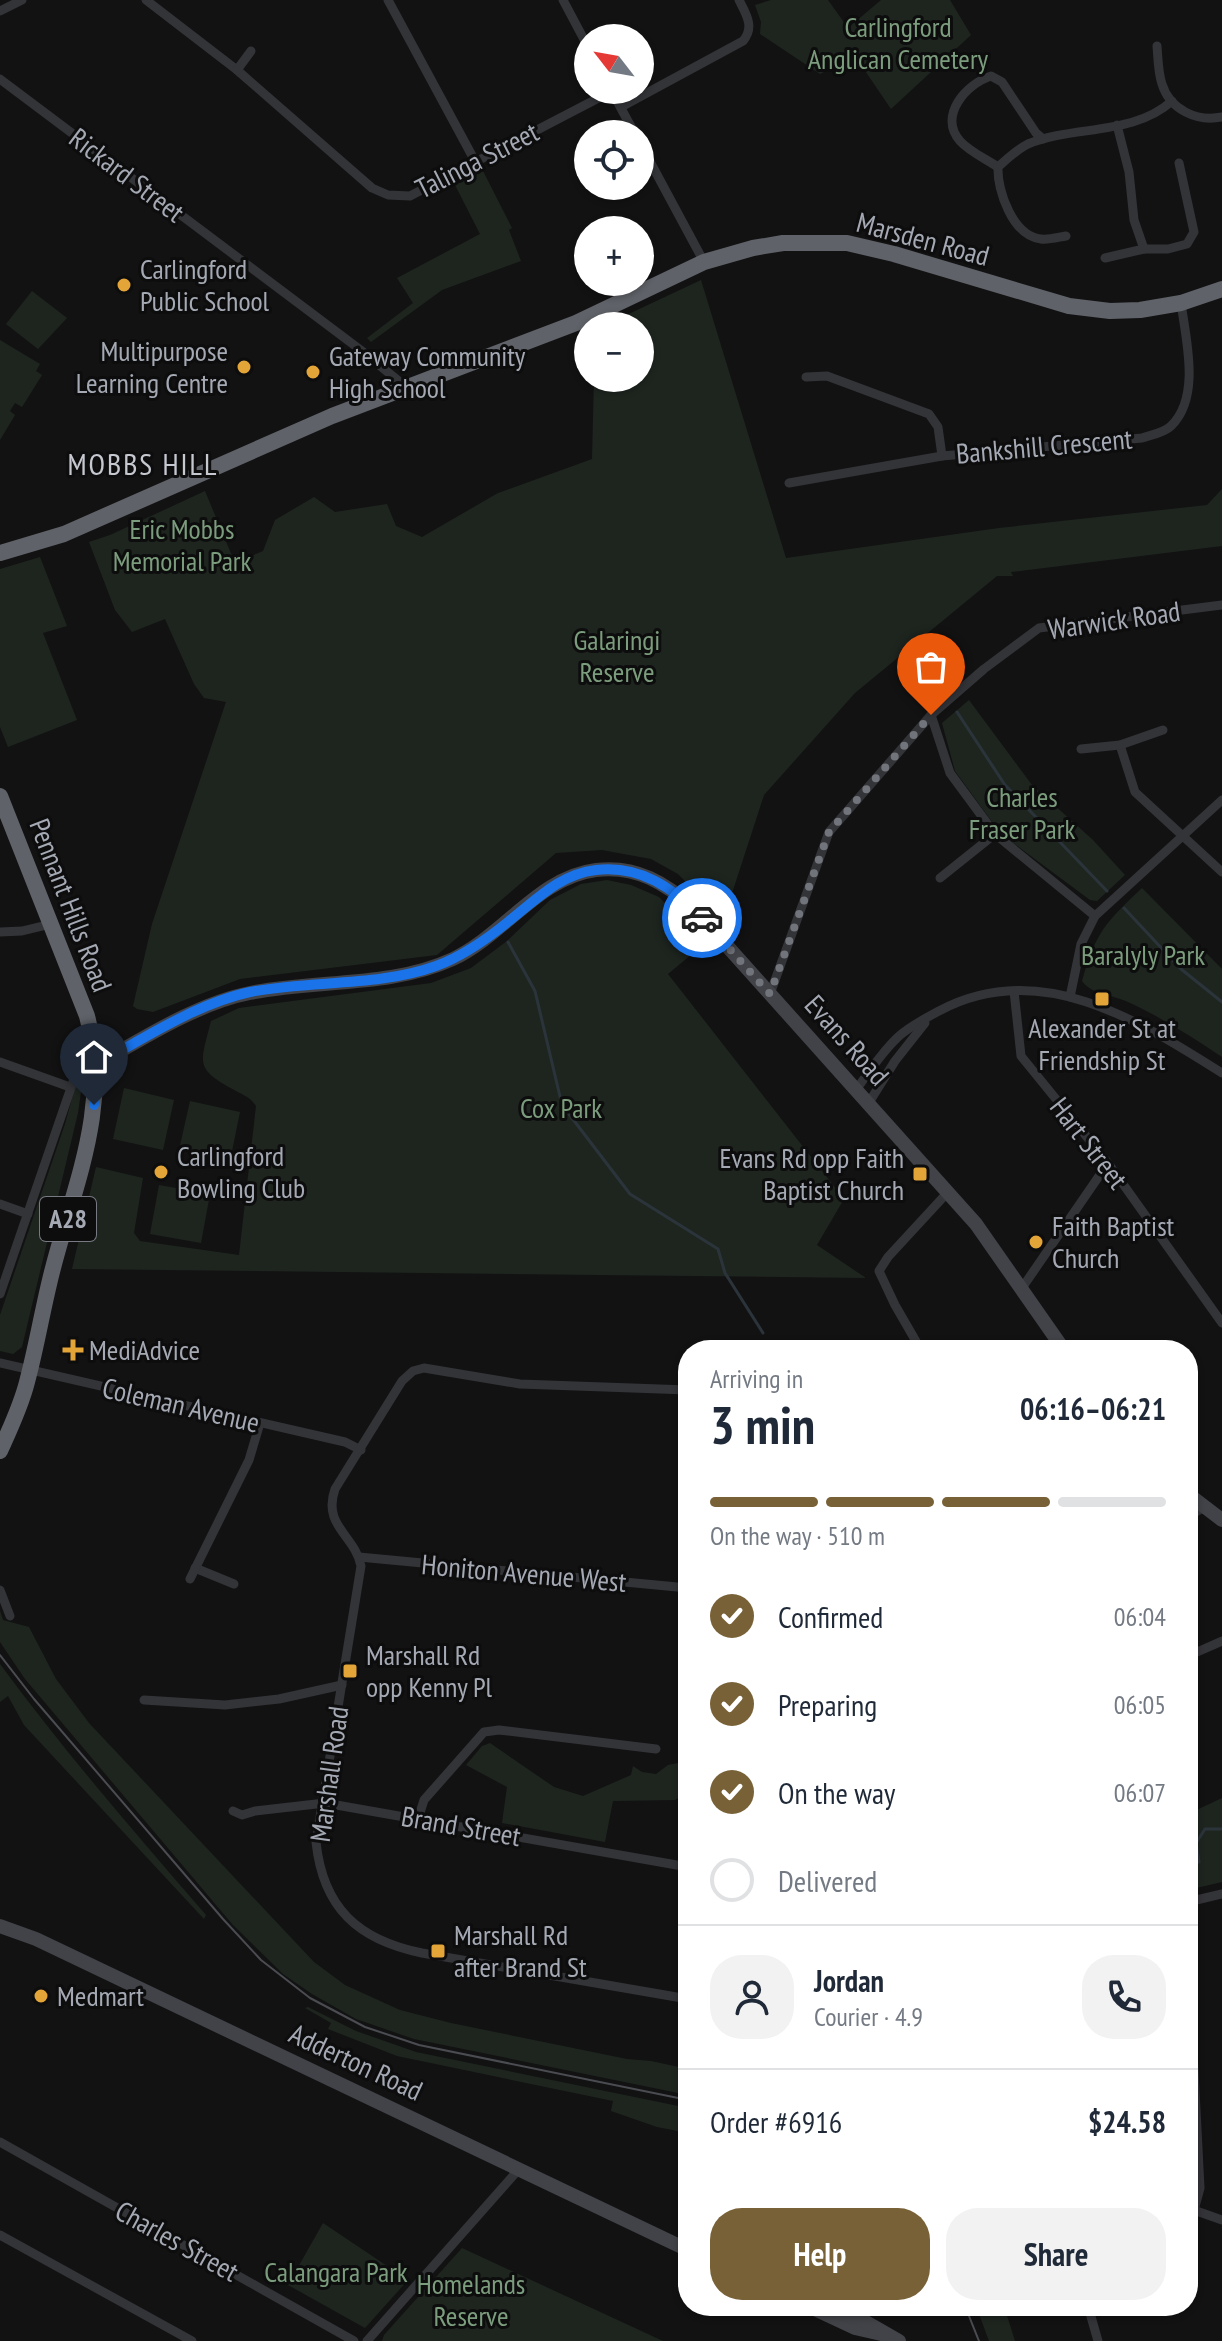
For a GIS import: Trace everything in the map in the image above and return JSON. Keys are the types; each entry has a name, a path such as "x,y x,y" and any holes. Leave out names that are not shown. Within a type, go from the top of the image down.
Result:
{"highway":[{"name":"Marsden Road","path":"0,553 64,534 319,421 576,323 704,262 736,252 783,243 847,243 1082,308 1140,310 1181,303 1222,289"},
{"name":"Marsden Road","path":"0,543 63,525 83,523"},
{"name":"Pennant Hills Road","path":"0,796 87,1016 96,1065 94,1105 81,1167 53,1267 30,1371 0,1451"}],"street":[{"path":"0,11 22,0"},
{"name":"Talinga Street","path":"146,0 237,70 360,179 380,193 410,196 585,104"},
{"path":"388,0 476,163"},
{"path":"563,0 576,24"},
{"path":"621,107 743,41 748,35 749,22 739,0"},
{"path":"1157,46 1162,85 1182,112 1205,120 1222,117"},
{"path":"237,70 251,51"},
{"path":"998,167 961,142 952,123 956,103 977,83 991,76 1002,82 1043,139"},
{"name":"Rickard Street","path":"0,79 406,387"},
{"path":"998,167 1016,151 1043,139 1148,116 1172,101"},
{"path":"619,104 628,120"},
{"path":"1117,125 1129,172 1134,220 1144,249"},
{"path":"1105,258 1144,249 1168,249 1191,241 1194,232 1179,163"},
{"path":"998,167 999,186 1024,232 1042,240 1066,236"},
{"path":"654,169 704,262"},
{"name":"Bankshill Crescent","path":"789,483 942,456 1142,438 1169,429 1182,412 1189,387 1181,303"},
{"path":"806,377 827,376 929,414 938,427 942,456"},
{"name":"Warwick Road","path":"770,994 829,832 931,715 984,669 1039,628 1222,605"},
{"path":"931,715 950,773 995,834 1095,916"},
{"path":"1081,749 1120,745 1163,730"},
{"path":"1120,745 1135,792 1222,872"},
{"path":"1070,997 1081,944 1095,916 1222,800"},
{"path":"940,878 995,834"},
{"name":"Evans Road","path":"96,1065 192,1014 233,997 265,990 406,974 436,966 476,946 554,885 594,870 625,870 669,887 701,917 976,1224 1057,1340"},
{"path":"0,932 22,931 51,924"},
{"path":"856,1090 899,1036 933,1014 968,997 1014,991 1070,997 1118,1013 1180,1045 1222,1073"},
{"name":"Hart Street","path":"1014,991 1021,1056 1108,1163 1222,1323"},
{"path":"868,1104 907,1045 933,1014"},
{"path":"0,1062 70,1087"},
{"path":"0,1294 70,1087 77,1075 96,1065"},
{"path":"1022,1288 1108,1163"},
{"path":"915,1340 879,1271 888,1257 948,1192"},
{"path":"0,1204 28,1214"},
{"name":"Coleman Avenue","path":"0,1363 345,1442 361,1450"},
{"path":"359,1557 336,1522 331,1508 335,1489 402,1381 413,1371 424,1368 520,1384 678,1390"},
{"path":"190,1579 249,1460 260,1423"},
{"path":"1198,1502 1222,1520"},
{"path":"1198,1511 1205,1507"},
{"name":"Honiton Avenue West","path":"359,1557 678,1587"},
{"name":"Marshall Road","path":"359,1557 359,1586 316,1842 322,1875 341,1911 370,1936 399,1949 678,1997"},
{"path":"195,1568 234,1584"},
{"path":"0,1590 10,1616"},
{"path":"1198,1652 1222,1641"},
{"path":"144,1700 225,1705 279,1699 342,1685"},
{"path":"418,1819 424,1800 484,1732 499,1730 656,1749"},
{"name":"Brand Street","path":"233,1811 242,1815 321,1802 678,1865"},
{"path":"1198,1900 1222,1894"},
{"name":"Adderton Road","path":"0,1926 47,1945 678,2245"},
{"name":"Charles Street","path":"0,2142 354,2341"},
{"path":"1198,2149 1198,2193"},
{"path":"367,2341 519,2169"},
{"path":"1198,2211 1222,2220"},
{"path":"0,2235 192,2341"},
{"path":"829,2316 855,2328 892,2338"},
{"path":"854,2316 892,2338"},
{"path":"1091,2316 1098,2341"}],"green space":[{"name":"Carlingford Anglican Cemetery","path":"771,0 828,0 848,28 881,0 950,0 971,35 891,109 855,56 820,74 760,34 761,22 755,5"},
{"path":"483,171 512,228 509,230 521,261 442,290 371,342 367,338 413,303 397,278 480,234 455,185"},
{"name":"Galaringi Reserve","path":"701,280 786,558 999,528 1207,505 1222,489 1222,546 997,576 855,693 764,795 723,921 678,874 651,859 602,850 556,853 437,955 240,979 153,1012 137,1009 133,1006 152,924 226,702 204,698 194,684 165,619 132,632 115,610 89,542 205,491 235,563 263,551 275,520 314,497 335,512 387,504 396,526 422,537 498,493 592,459 594,392 654,392 654,312 633,312"},
{"path":"32,291 67,318 38,349 6,324"},
{"path":"0,340 40,364 36,371 42,375 22,407 15,403 10,411 15,415 0,440"},
{"path":"40,557 67,626 43,633 77,720 8,747 0,727 0,569"},
{"name":"Charles Fraser Park","path":"969,700 1032,785 1093,840 1125,875 1097,901 1090,900 1001,834 955,771 942,723"},
{"name":"Cox Park","path":"607,880 631,885 659,897 704,944 668,974 844,1199 817,1245 866,1278 72,1269 96,1167 143,1178 134,1233 140,1241 239,1255 256,1106 207,1070 203,1056 211,1021 239,1008 431,983 471,968 507,941 550,900 581,884"},
{"name":"Baralyly Park","path":"1142,888 1222,969 1222,1057 1152,1014 1097,992 1082,981 1103,929"},
{"path":"83,1078 78,1113 22,1347 13,1354 0,1351 0,1315 77,1080"},
{"path":"124,1088 174,1100 163,1150 113,1139"},
{"path":"190,1101 240,1112 230,1161 179,1150"},
{"path":"159,1185 210,1194 201,1243 150,1234"},
{"path":"0,1611 3,1620 29,1627 56,1679 89,1723 314,1962 345,1985 400,2010 451,2023 678,2067 678,2093 414,2039 356,2019 312,1994 283,1974 233,1925 25,1679 0,1642"},
{"path":"0,1664 75,1760 206,1915 204,1919 24,1725 8,1696 0,1702"},
{"path":"490,1743 554,1787 583,1796 631,1775 633,1766 642,1772 656,1774 668,1765 678,1763 678,1798 613,1801 605,1842 502,1823 507,1787 466,1765 482,1746"},
{"path":"1222,1798 1222,1882 1198,1888 1198,1809"},
{"path":"305,2008 356,2031 416,2052 678,2106 678,2131 611,2111 613,2101 397,2056 328,2029 331,2023"},
{"name":"Calangara Park","path":"323,2223 408,2280 365,2328 288,2285"},
{"name":"Homelands Reserve","path":"462,2248 663,2341 382,2341"},
{"path":"980,2316 1007,2316 1015,2341 989,2341"}],"waterway":[{"path":"957,712 1005,785 1107,891"},
{"path":"1124,908 1181,969 1222,1002"},
{"path":"508,942 535,991 562,1105 630,1194 718,1249 725,1273 763,1333"},
{"path":"1198,1840 1205,1829 1222,1829"},
{"path":"1198,1856 1198,1862"}],"tram line":[{"path":"0,1655 34,1699 223,1919 261,1960 310,1998 365,2027 419,2045 678,2098"},
{"path":"969,2316 979,2341"}],"way so far":[{"path":"702,918 770,994 829,832 931,715"}],"place":[{"name":"Carlingford Public School","path":"124,285"},
{"name":"Multipurpose Learning Centre","path":"244,367"},
{"name":"Gateway Community High School","path":"313,372"},
{"name":"Alexander St at Friendship St","path":"1102,999"},
{"name":"Carlingford Bowling Club","path":"161,1172"},
{"name":"Evans Rd opp Faith Baptist Church","path":"920,1174"},
{"name":"Faith Baptist Church","path":"1036,1242"},
{"name":"MediAdvice","path":"73,1350"},
{"name":"Marshall Rd opp Kenny Pl","path":"350,1671"},
{"name":"Marshall Rd after Brand St","path":"438,1951"},
{"name":"Medmart","path":"41,1996"}],"district":[{"name":"MOBBS HILL","path":"143,465"}],"route":[{"path":"94,1105 96,1065 201,1010 233,997 265,990 396,975 436,966 476,946 541,894 580,873 609,869 639,873 669,887 702,918"}],"park label":[{"name":"Eric Mobbs Memorial Park","path":"182,545"}]}
